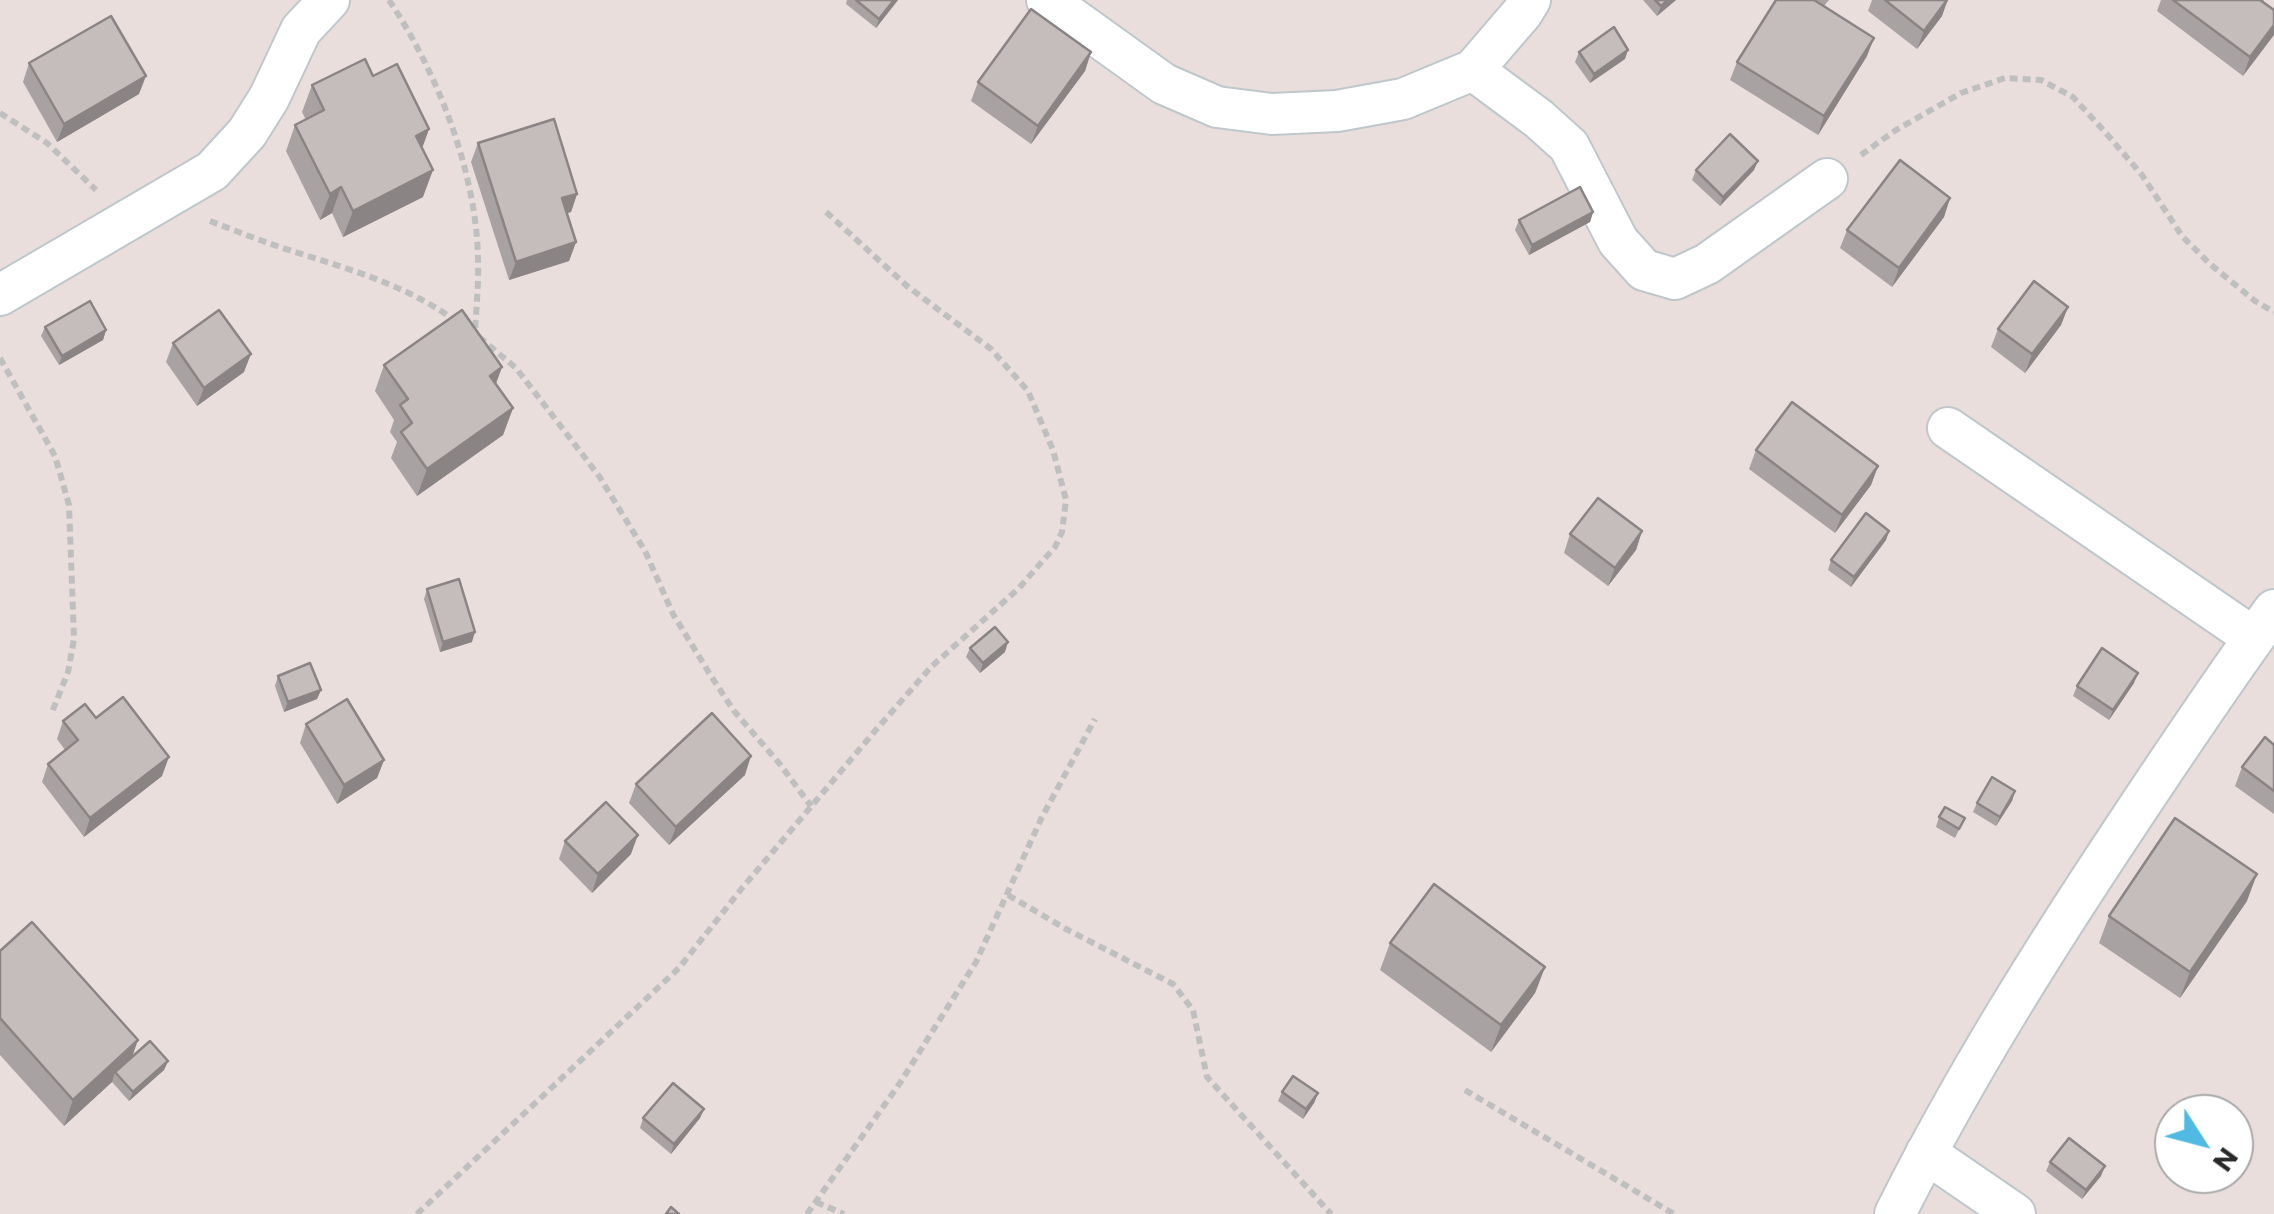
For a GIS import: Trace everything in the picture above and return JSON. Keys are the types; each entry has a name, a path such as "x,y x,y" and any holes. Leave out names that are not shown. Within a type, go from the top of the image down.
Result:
{"street":[{"path":"0,294 212,172 247,133 269,98 301,30 329,0"},
{"path":"1047,0 1164,84 1217,107 1272,114 1337,111 1403,99 1473,70 1530,0"},
{"path":"1473,70 1570,146 1618,242 1644,270 1675,279 1707,264 1828,180"},
{"path":"1895,1214 1926,1152 2046,946 2264,624 1948,428"},
{"path":"1926,1152 2015,1214"}],"path":[{"path":"389,0 410,32 462,154 478,255 475,334"},
{"path":"1828,180 1896,130 1961,93 2004,78 2042,80 2073,97 2105,132 2142,175 2182,236 2210,264 2274,312"},
{"path":"0,112 47,143 91,183 122,224"},
{"path":"160,202 276,246 392,283 435,306 516,368 599,476 646,552 672,614 734,711 810,806"},
{"path":"417,1214 679,968 810,806 932,668 1018,589 1055,547 1062,532 1066,500 1053,450 1028,391 991,349 908,286 824,210"},
{"path":"0,358 55,456 69,506 74,639 68,672 52,712"},
{"path":"807,1214 900,1084 976,962 1041,818 1095,719"},
{"path":"1008,895 1173,984 1193,1010 1207,1077 1331,1214"},
{"path":"1465,1090 1674,1214"},
{"path":"816,1202 844,1214"}],"building":[{"path":"856,0 894,0 879,19"},
{"path":"1776,0 1814,0 1874,38 1824,116 1737,62"},
{"path":"1885,0 1947,0 1924,31"},
{"path":"2173,0 2260,0 2274,10 2274,25 2250,57"},
{"path":"1031,9 1091,52 1038,126 978,82"},
{"path":"111,16 146,76 64,124 29,63"},
{"path":"1614,27 1628,50 1594,74 1579,52"},
{"path":"365,59 373,76 397,64 429,129 416,136 433,170 353,211 341,187 330,194 295,125 324,110 312,85"},
{"path":"554,119 577,194 562,198 576,242 516,262 478,143"},
{"path":"1730,134 1758,161 1723,197 1696,170"},
{"path":"1900,160 1950,198 1899,268 1847,230"},
{"path":"1580,187 1593,212 1532,245 1519,220"},
{"path":"2034,281 2068,307 2032,354 1998,329"},
{"path":"90,301 106,330 62,356 45,327"},
{"path":"219,310 251,354 204,388 173,343"},
{"path":"462,310 502,367 490,376 513,408 427,469 401,432 412,423 400,405 408,399 384,365"},
{"path":"1792,402 1878,466 1842,515 1756,450"},
{"path":"1598,498 1642,531 1615,568 1570,534"},
{"path":"1866,513 1889,531 1854,577 1831,560"},
{"path":"459,579 475,632 443,642 427,589"},
{"path":"995,627 1008,642 983,663 970,648"},
{"path":"2102,648 2138,673 2113,710 2077,686"},
{"path":"310,663 321,690 288,702 278,676"},
{"path":"123,697 169,757 90,818 48,764 78,740 63,721 85,704 96,718"},
{"path":"347,699 384,760 344,785 306,724"},
{"path":"712,713 751,756 676,827 636,784"},
{"path":"2265,737 2274,745 2274,791 2242,767"},
{"path":"1992,777 2015,791 2000,817 1977,803"},
{"path":"606,802 638,835 598,874 565,841"},
{"path":"1945,807 1965,818 1959,829 1939,817"},
{"path":"2175,818 2257,874 2190,972 2109,916"},
{"path":"1434,884 1545,967 1501,1025 1390,943"},
{"path":"32,922 138,1040 73,1100 0,1018 0,951"},
{"path":"150,1041 168,1061 133,1092 115,1072"},
{"path":"1293,1076 1318,1093 1306,1109 1282,1092"},
{"path":"673,1083 704,1109 674,1144 643,1118"},
{"path":"2069,1138 2105,1166 2086,1190 2050,1162"}]}
